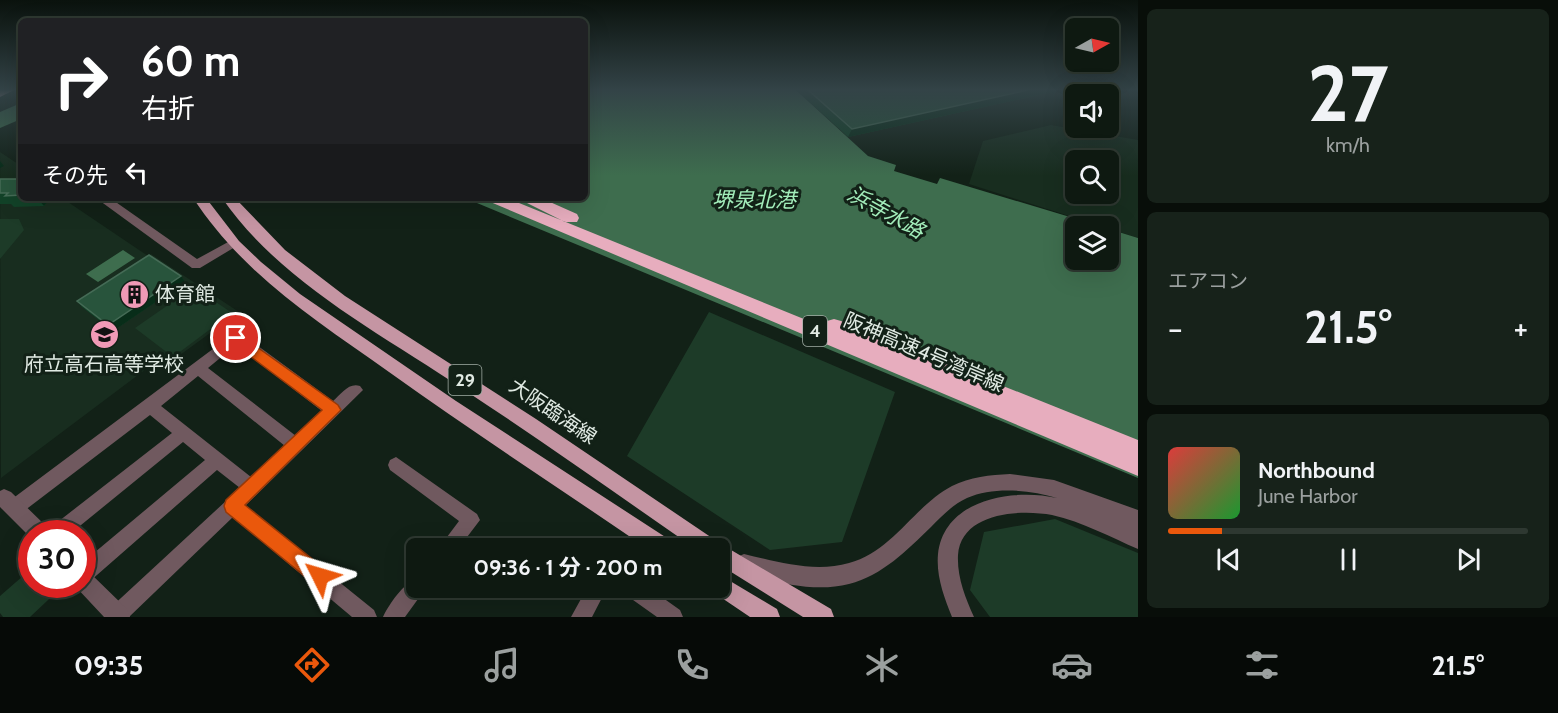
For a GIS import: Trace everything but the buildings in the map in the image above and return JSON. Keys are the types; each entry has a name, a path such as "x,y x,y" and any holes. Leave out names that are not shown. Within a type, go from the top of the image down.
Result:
{"highway":[{"name":"阪神高速4号湾岸線","path":"500,201 1138,466"},
{"name":"阪神高速4号湾岸線","path":"530,201 1138,450"},
{"path":"534,201 571,218"}],"main road":[{"name":"29","path":"201,201 234,244 256,266 295,298 450,406 649,538"},
{"name":"大阪臨海線","path":"230,201 250,226 316,283 697,538"},
{"name":"大阪臨海線","path":"730,560 823,617"},
{"path":"730,592 769,617"}],"street":[{"path":"106,201 196,265 234,244"},
{"path":"25,520 4,500 150,406 249,327"},
{"path":"236,338 333,410"},
{"path":"198,368 296,445"},
{"path":"96,593 117,616 356,390"},
{"path":"150,406 251,487"},
{"path":"74,520 183,433"},
{"path":"96,565 217,460"},
{"path":"396,465 471,520 456,538"},
{"path":"730,557 805,578 836,577 880,559 945,501 963,490 994,483 1036,485 1084,496 1138,520"},
{"path":"963,617 948,573 947,552 959,525 974,514 1012,504 1038,504 1086,516 1138,539"},
{"path":"232,506 367,617"},
{"path":"730,594 761,617"},
{"path":"393,617 408,598"},
{"path":"580,617 592,598"},
{"path":"650,598 677,614"}],"shaded area":[{"path":"1051,125 1065,127 1065,138 1119,137 1138,140 1138,238 1119,232 1119,216 1069,216 969,184 983,141"},
{"name":"府立高石高等学校","path":"0,152 18,164 18,201 66,201 148,256 151,254 239,312 169,363 162,357 1,478"},
{"path":"0,219 19,219 24,230 0,259"},
{"path":"194,287 232,313 173,357 135,328"},
{"path":"709,312 895,392 842,542 770,550 627,456"},
{"path":"1055,519 1138,553 1138,617 990,617 970,590 984,532"},
{"path":"18,580 18,598 50,598 30,617 3,617 0,613 0,596"}],"water":[{"path":"0,119 18,119 18,120 0,128"},
{"name":"堺泉北港","path":"588,119 827,119 868,156 896,165 894,171 937,184 940,178 1067,216 1065,270 1119,270 1119,232 1138,238 1138,478 472,201 588,201"},
{"path":"123,250 135,258 98,282 86,274"}],"place":[{"name":"体育館","path":"134,294"},
{"name":"府立高石高等学校","path":"104,334"}],"route":[{"path":"236,338 333,410 232,506 320,576"}],"water label":[{"name":"浜寺水路","path":"886,212"}]}
